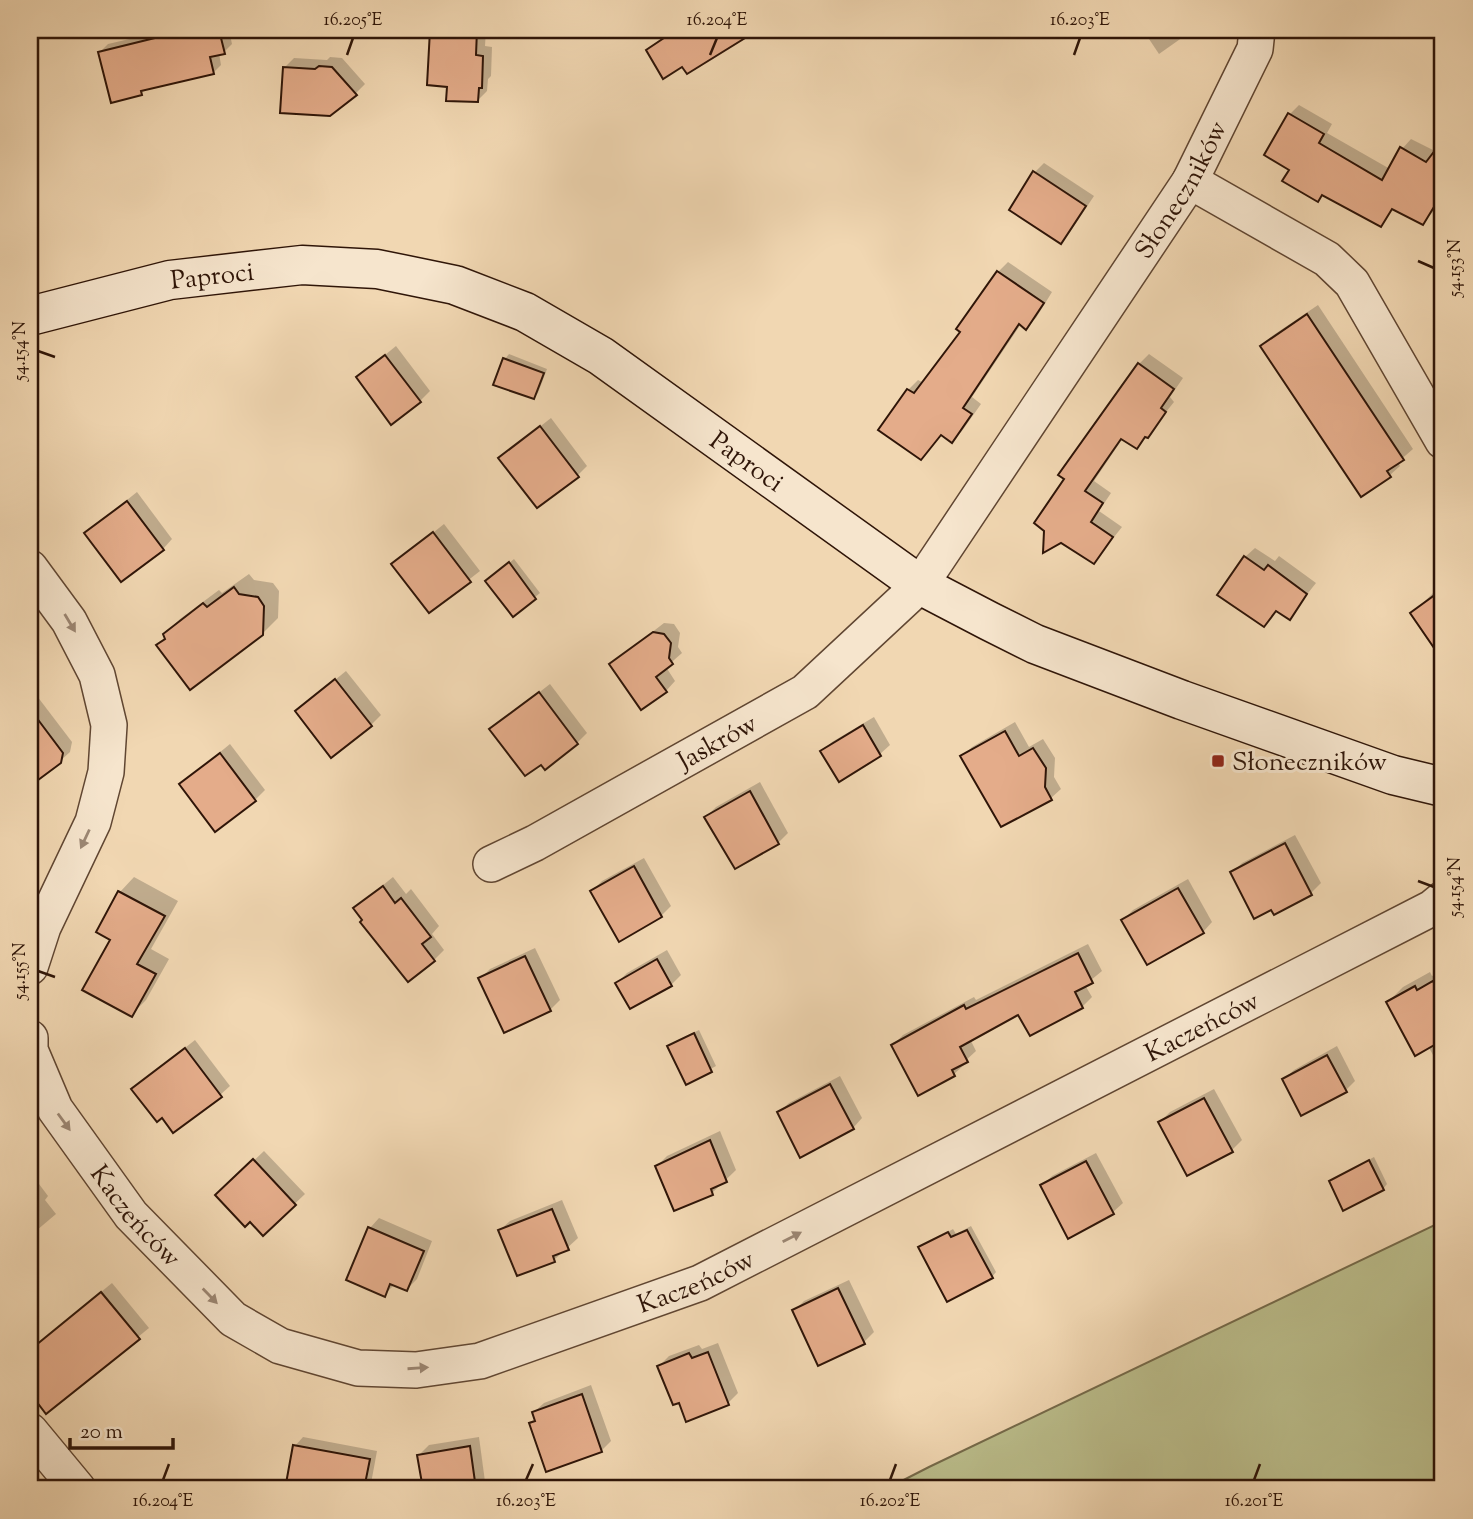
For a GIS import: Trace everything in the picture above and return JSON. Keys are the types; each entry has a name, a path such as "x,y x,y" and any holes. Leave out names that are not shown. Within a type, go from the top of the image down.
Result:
{"street":[{"name":"Słoneczników","path":"920,585 1190,181 1255,49 1257,30"},
{"path":"1190,181 1327,259 1352,283 1443,441"},
{"name":"Paproci","path":"30,316 170,280 302,265 377,269 455,285 525,312 601,356 920,585 1035,644 1393,775 1443,787"},
{"path":"30,568 69,621 97,675 109,725 106,772 93,822 32,952"},
{"name":"Jaskrów","path":"491,864 535,843 805,692 920,585"},
{"name":"Kaczeńców","path":"30,1038 30,1050 55,1109 131,1215 233,1320 281,1346 358,1368 416,1370 480,1361 700,1283 1408,921 1443,899"},
{"path":"30,1431 78,1489"}],"green space":[{"path":"1443,1221 1443,1489 886,1489 929,1467"}],"building":[{"path":"169,30 219,30 225,54 210,57 214,74 141,91 142,95 111,103 98,52 171,34"},
{"path":"430,30 477,30 476,55 483,56 482,88 479,88 478,102 446,101 447,87 427,85"},
{"path":"676,30 758,30 687,74 682,67 663,79 646,50"},
{"path":"319,66 332,67 357,95 330,116 280,113 283,67 315,69"},
{"path":"1288,113 1324,134 1319,143 1382,180 1400,147 1426,162 1443,140 1443,192 1423,225 1392,209 1381,227 1322,195 1318,202 1282,181 1289,170 1264,155"},
{"path":"1033,171 1086,206 1061,244 1009,210"},
{"path":"997,271 1044,303 1026,330 1019,324 963,408 972,414 952,443 941,435 921,460 878,430 907,389 914,393 960,332 956,329"},
{"path":"1307,314 1404,460 1387,471 1391,477 1361,497 1260,346"},
{"path":"385,355 421,402 391,425 356,377"},
{"path":"503,358 544,373 534,399 493,385"},
{"path":"1138,363 1174,389 1161,408 1166,412 1148,438 1145,437 1137,449 1121,439 1085,491 1103,503 1091,522 1113,537 1094,564 1061,543 1043,553 1044,531 1034,523 1064,479 1058,475"},
{"path":"540,426 579,477 537,508 498,458"},
{"path":"127,501 164,550 121,582 84,533"},
{"path":"433,532 471,582 429,613 391,564"},
{"path":"1244,556 1264,570 1268,565 1307,594 1290,620 1276,611 1264,627 1217,595"},
{"path":"509,562 536,599 513,617 485,581"},
{"path":"234,587 239,594 258,597 264,606 263,635 190,690 156,645 165,639 163,634 203,603 207,607"},
{"path":"1443,589 1443,661 1410,613"},
{"path":"653,632 664,634 671,643 669,658 673,664 656,677 667,692 641,710 609,664"},
{"path":"335,679 372,726 331,758 295,711"},
{"path":"539,692 578,744 545,770 541,765 525,776 489,729"},
{"path":"30,709 63,753 61,763 30,786"},
{"path":"863,725 881,756 839,782 820,751"},
{"path":"1005,731 1019,756 1033,748 1046,768 1045,787 1052,800 1001,827 960,756"},
{"path":"220,753 256,801 215,832 179,784"},
{"path":"750,791 779,844 735,869 704,817"},
{"path":"1285,843 1312,895 1274,915 1271,910 1254,919 1230,872"},
{"path":"634,866 662,917 619,942 590,891"},
{"path":"383,886 395,903 401,898 431,937 422,944 435,961 408,982 360,922 362,920 353,908"},
{"path":"1178,888 1204,933 1147,965 1121,920"},
{"path":"118,891 165,916 137,964 156,974 132,1017 82,990 110,940 96,932"},
{"path":"1078,953 1093,983 1075,992 1083,1008 1030,1036 1018,1015 960,1047 968,1062 952,1070 955,1076 918,1096 891,1045 964,1005 966,1009"},
{"path":"525,956 551,1011 504,1033 478,978"},
{"path":"657,959 672,986 630,1009 615,983"},
{"path":"1433,981 1443,1000 1443,1040 1415,1056 1386,1002 1415,986 1417,990"},
{"path":"694,1033 712,1072 686,1085 667,1046"},
{"path":"185,1048 222,1097 173,1133 162,1118 157,1122 131,1089"},
{"path":"1327,1055 1347,1092 1301,1116 1282,1079"},
{"path":"830,1084 854,1129 800,1158 777,1112"},
{"path":"1204,1098 1233,1152 1187,1176 1158,1122"},
{"path":"710,1140 727,1182 711,1189 713,1195 674,1211 655,1166"},
{"path":"253,1159 296,1205 263,1236 250,1222 245,1227 215,1195"},
{"path":"1369,1160 1384,1190 1343,1211 1329,1181"},
{"path":"1086,1161 1114,1214 1068,1239 1040,1185"},
{"path":"552,1209 569,1250 553,1256 555,1262 517,1276 498,1230"},
{"path":"368,1227 424,1251 407,1291 390,1284 385,1297 346,1280"},
{"path":"967,1230 993,1278 947,1302 918,1247 948,1232 951,1237"},
{"path":"838,1288 865,1344 818,1366 792,1310"},
{"path":"101,1292 140,1339 46,1414 30,1393 30,1350"},
{"path":"708,1352 729,1405 686,1422 679,1403 673,1405 657,1366 689,1353 692,1358"},
{"path":"582,1394 602,1452 546,1472 529,1423 535,1421 532,1412"},
{"path":"293,1445 370,1459 364,1489 285,1489"},
{"path":"470,1446 476,1489 423,1489 417,1455"}],"place":[{"name":"Słoneczników","path":"1218,761"}]}
